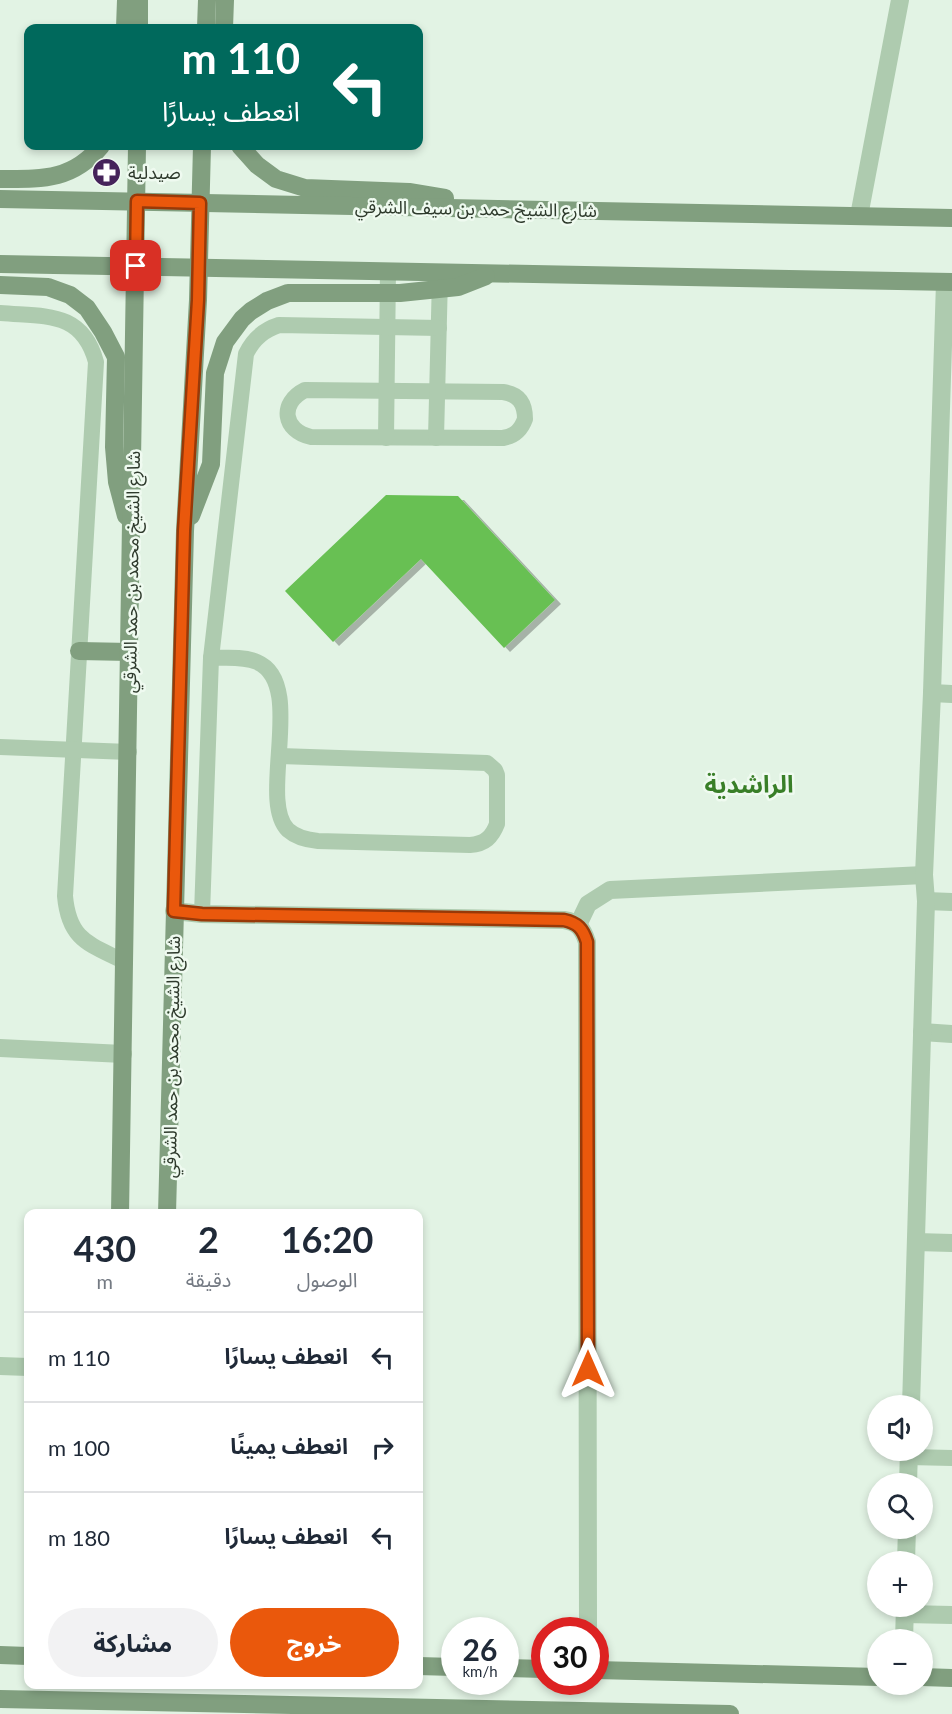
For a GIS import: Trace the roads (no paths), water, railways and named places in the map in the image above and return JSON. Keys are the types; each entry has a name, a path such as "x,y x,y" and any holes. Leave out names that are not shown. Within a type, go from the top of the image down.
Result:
{"main road":[{"path":"125,24 126,0"},
{"path":"139,0 139,24"},
{"path":"206,24 207,0"},
{"path":"224,24 225,0"},
{"path":"0,180 48,179 70,171 97,150"},
{"name":"شارع الشيخ محمد بن حمد الشرقي","path":"120,1209 138,150"},
{"name":"شارع الشيخ محمد بن حمد الشرقي","path":"167,1209 184,531 202,150"},
{"path":"244,150 257,165 276,179 304,188 410,192 445,198 484,209"},
{"name":"شارع الشيخ حمد بن سيف الشرقي","path":"0,199 952,218"},
{"path":"0,264 388,271 440,281"},
{"path":"184,531 211,464 215,373 225,342 242,319 267,302 288,293 388,293 440,281 495,273 949,282"},
{"path":"0,285 48,287 70,295 87,309 103,332 116,357 114,447 117,482 133,542"},
{"path":"79,651 130,652"},
{"path":"0,1655 24,1656"},
{"path":"423,1666 441,1667"},
{"path":"609,1670 867,1677"},
{"path":"933,1677 952,1678"},
{"path":"0,1699 175,1708 730,1714"}],"street":[{"path":"859,216 900,0"},
{"path":"911,1395 926,901 924,875 932,693 944,555 949,282"},
{"path":"932,693 952,694"},
{"path":"578,925 588,904 610,890 924,875"},
{"path":"926,901 952,902"},
{"path":"174,911 202,914 564,920 578,925 584,933 587,942 588,1617"},
{"path":"922,1032 952,1034"},
{"path":"0,1048 123,1054"},
{"path":"916,1242 952,1243"},
{"path":"0,1366 24,1366"},
{"path":"933,1613 952,1615"}],"lane":[{"path":"386,438 388,271"},
{"path":"436,438 440,281"},
{"path":"0,314 66,321 81,330 91,345 96,362 65,896 66,909 71,922 88,944 125,962"},
{"path":"202,914 211,658 243,366 251,343 268,328 279,325 439,328"},
{"path":"305,390 437,390 510,393 523,403 525,419 523,426 510,437 311,437 294,430 287,412 297,394 305,390"},
{"path":"211,658 256,662 266,668 278,687 280,756 278,802 280,818 288,831 302,839 478,844 485,842 495,831 497,775 487,763 280,756"},
{"path":"0,747 129,752"},
{"path":"933,1456 952,1458"}],"place":[{"name":"صيدلية","path":"107,172"}],"district":[{"name":"الراشدية","path":"749,783"}]}
